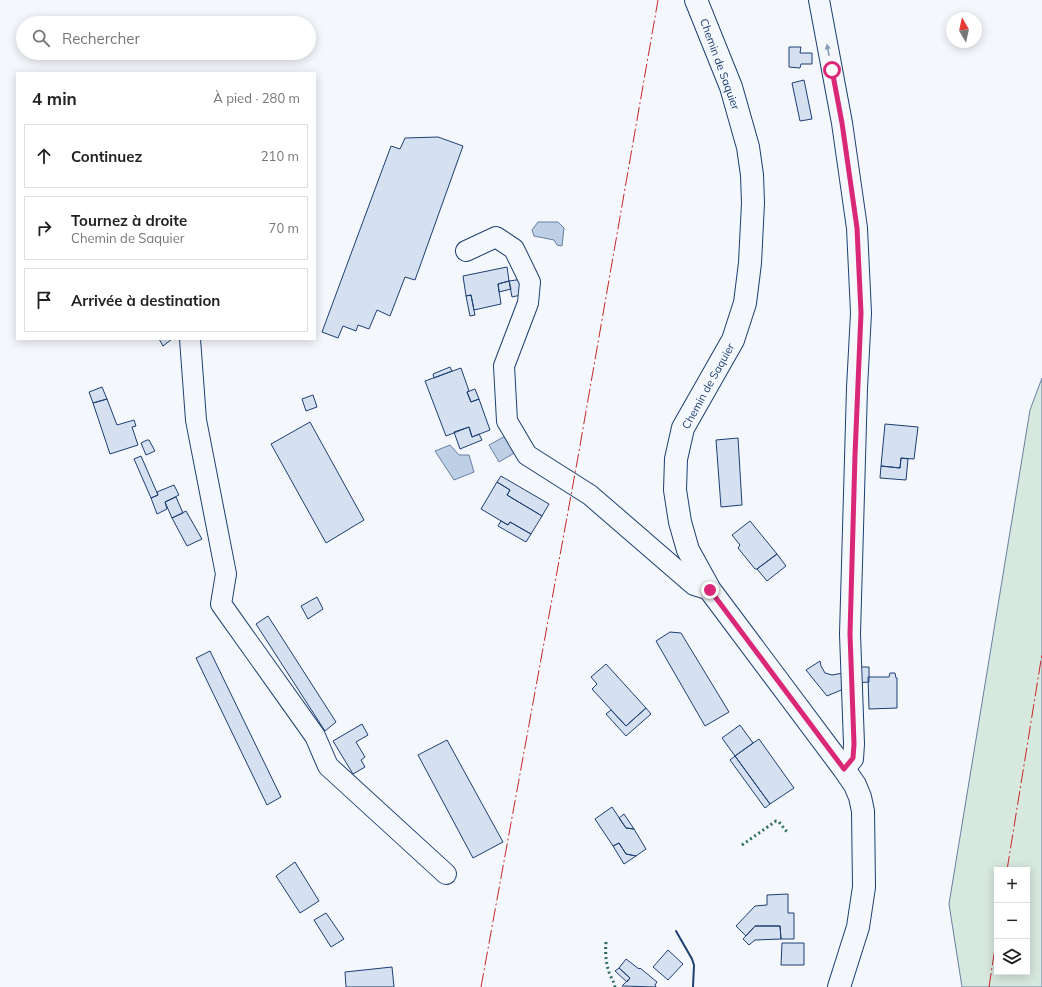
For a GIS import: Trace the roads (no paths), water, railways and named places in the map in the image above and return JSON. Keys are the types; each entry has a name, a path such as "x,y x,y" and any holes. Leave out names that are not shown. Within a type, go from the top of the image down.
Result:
{"street":[{"name":"Chemin de Saquier","path":"696,0 731,87 748,147 752,175 750,263 745,303 733,340 683,428 676,459 675,490 680,522 688,550 710,590 844,769 855,785 860,797 863,810 864,887 858,927 839,987"},
{"path":"819,0 842,123 857,228 861,313 856,410 850,634 854,744 853,758 844,769"},
{"path":"466,251 496,237 514,249 530,282 528,303 504,366 506,421 527,455 590,495 694,585 710,590"},
{"path":"190,340 196,420 226,574 221,604 315,736 328,766 446,874"}],"water":[{"path":"538,222 558,222 564,228 562,246 557,245 554,240 534,236 532,230"},
{"path":"507,435 516,452 499,462 489,445"},
{"path":"450,445 459,455 469,455 474,472 454,480 435,451"}]}
